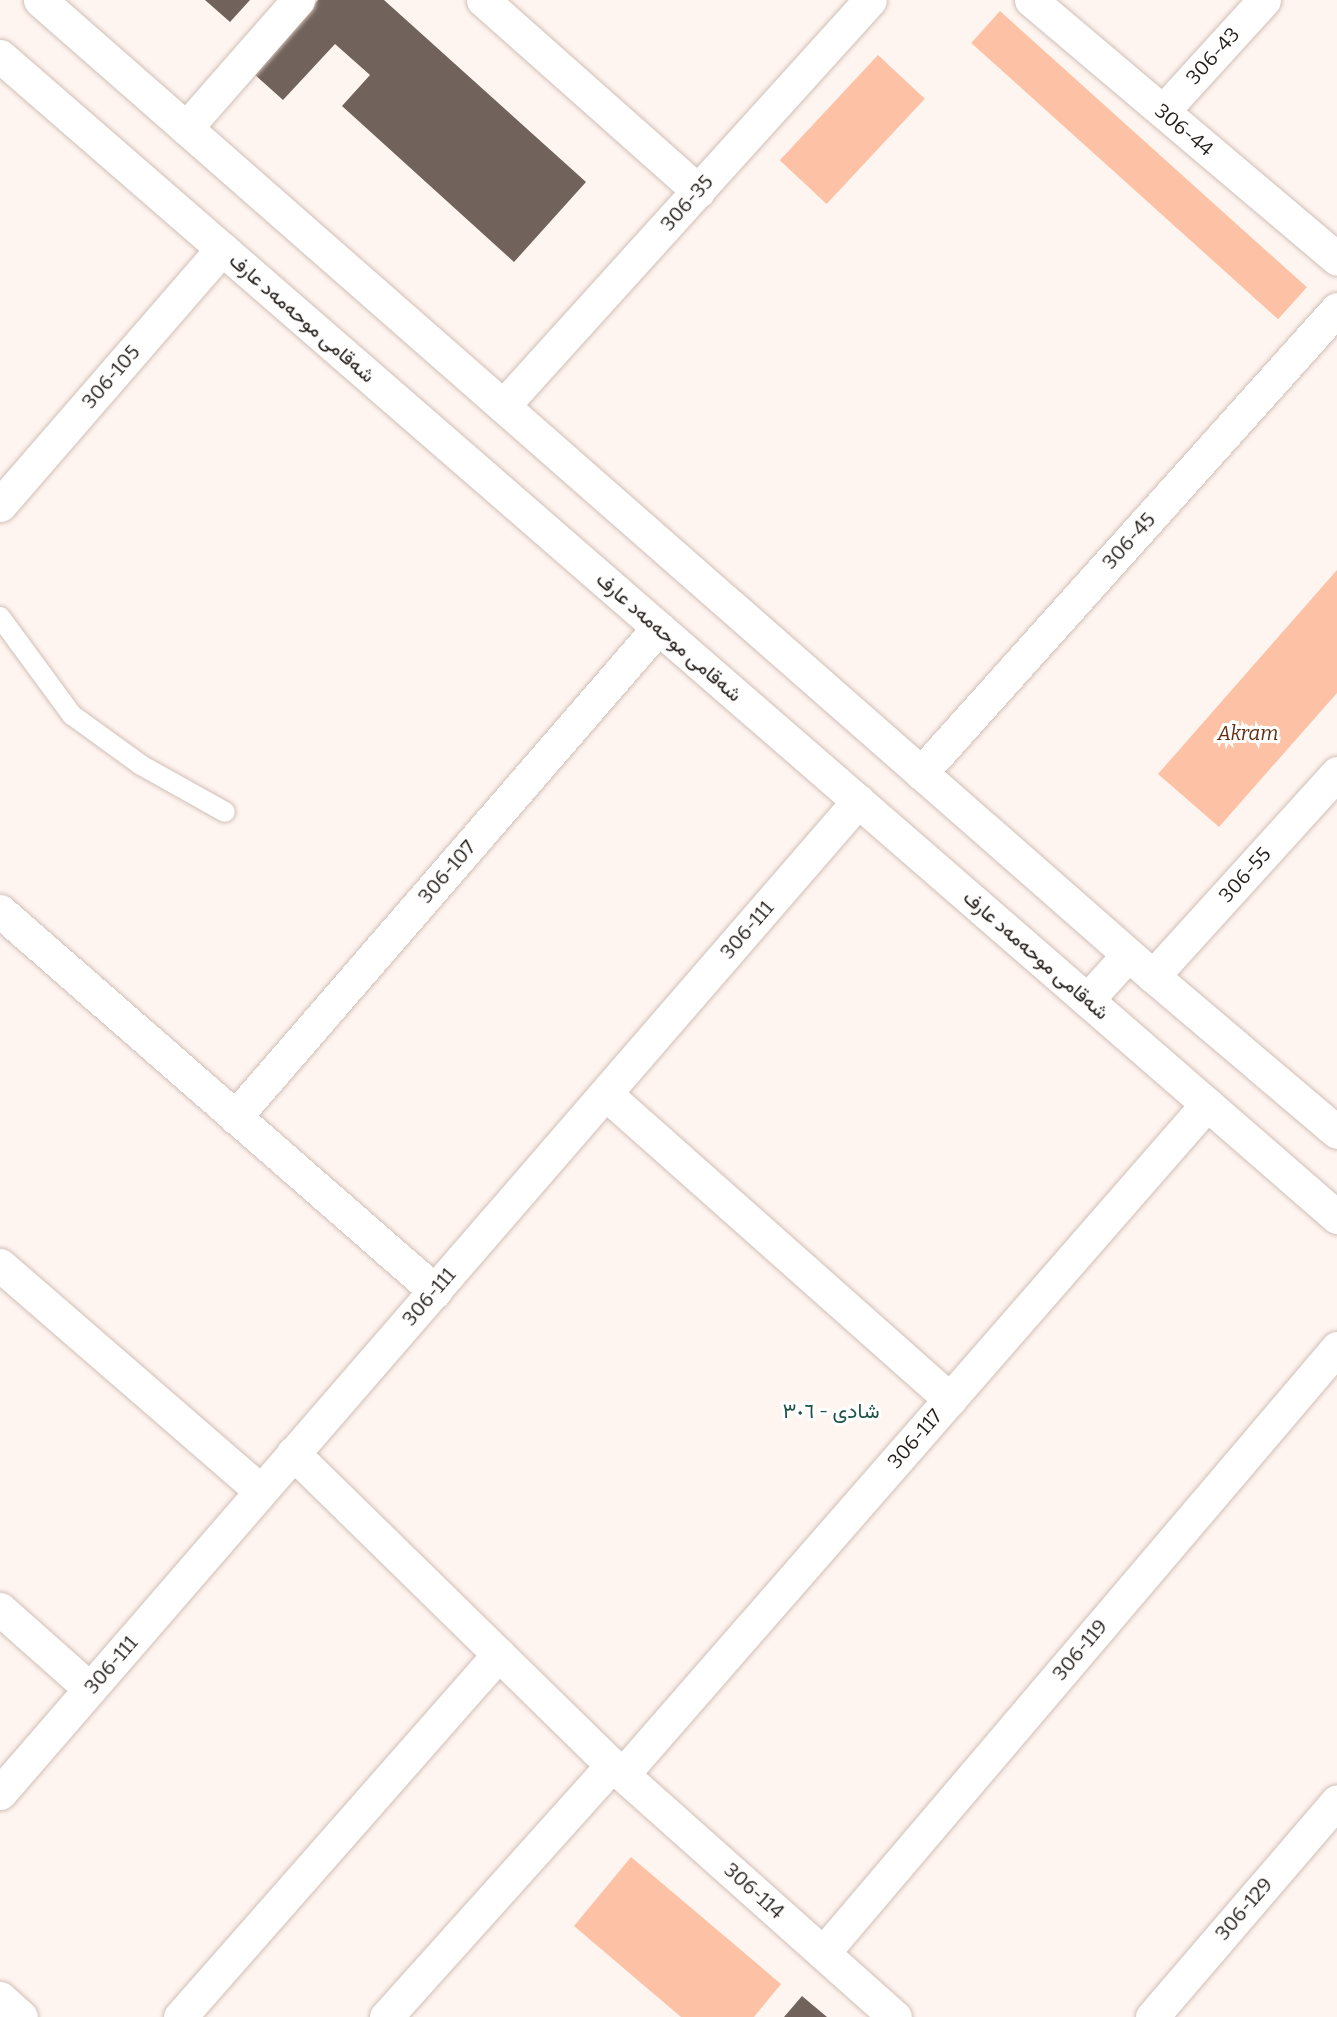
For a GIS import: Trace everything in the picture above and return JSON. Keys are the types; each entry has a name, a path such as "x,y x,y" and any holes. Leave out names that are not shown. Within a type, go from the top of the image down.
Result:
{"street":[{"path":"40,0 1128,955 1337,1131"},
{"path":"186,128 298,0"},
{"path":"483,0 698,191"},
{"name":"306-35","path":"503,406 870,0"},
{"name":"306-44","path":"1031,0 1337,259"},
{"name":"306-43","path":"1163,111 1264,0"},
{"name":"شەقامی موحەمەد عارف","path":"0,56 1337,1218"},
{"name":"306-105","path":"0,505 222,249"},
{"name":"306-45","path":"921,773 1332,326"},
{"name":"306-107","path":"236,1117 658,628"},
{"name":"306-55","path":"1154,976 1337,773"},
{"name":"306-111","path":"0,1793 858,801"},
{"path":"0,911 435,1291"},
{"path":"1087,1000 1128,955"},
{"path":"606,1094 950,1399"},
{"name":"306-117","path":"386,2017 618,1770 950,1399 1207,1104"},
{"path":"0,1265 261,1491"},
{"name":"306-119","path":"823,1953 1337,1348"},
{"name":"306-114","path":"293,1453 618,1770 895,2017"},
{"path":"0,1609 90,1689"},
{"path":"180,2017 499,1654"},
{"name":"306-129","path":"1152,2017 1337,1801"},
{"path":"0,1998 21,2017"}],"lane":[{"path":"0,617 72,714 141,765 225,812"}],"green space":[{"path":"1000,11 1307,287 1278,319 971,43"},
{"path":"878,55 925,99 827,204 780,160"},
{"name":"Akram","path":"1337,570 1337,693 1219,827 1158,774"},
{"path":"631,1857 781,1984 754,2017 681,2017 574,1926"}],"building":[{"path":"205,0 250,0 230,22"},
{"path":"318,0 384,0 586,182 514,262 342,106 370,75 335,44 283,100 253,73"},
{"path":"802,1996 827,2017 784,2017"}],"district":[{"name":"شادی - ٣٠٦","path":"831,1411"}]}
